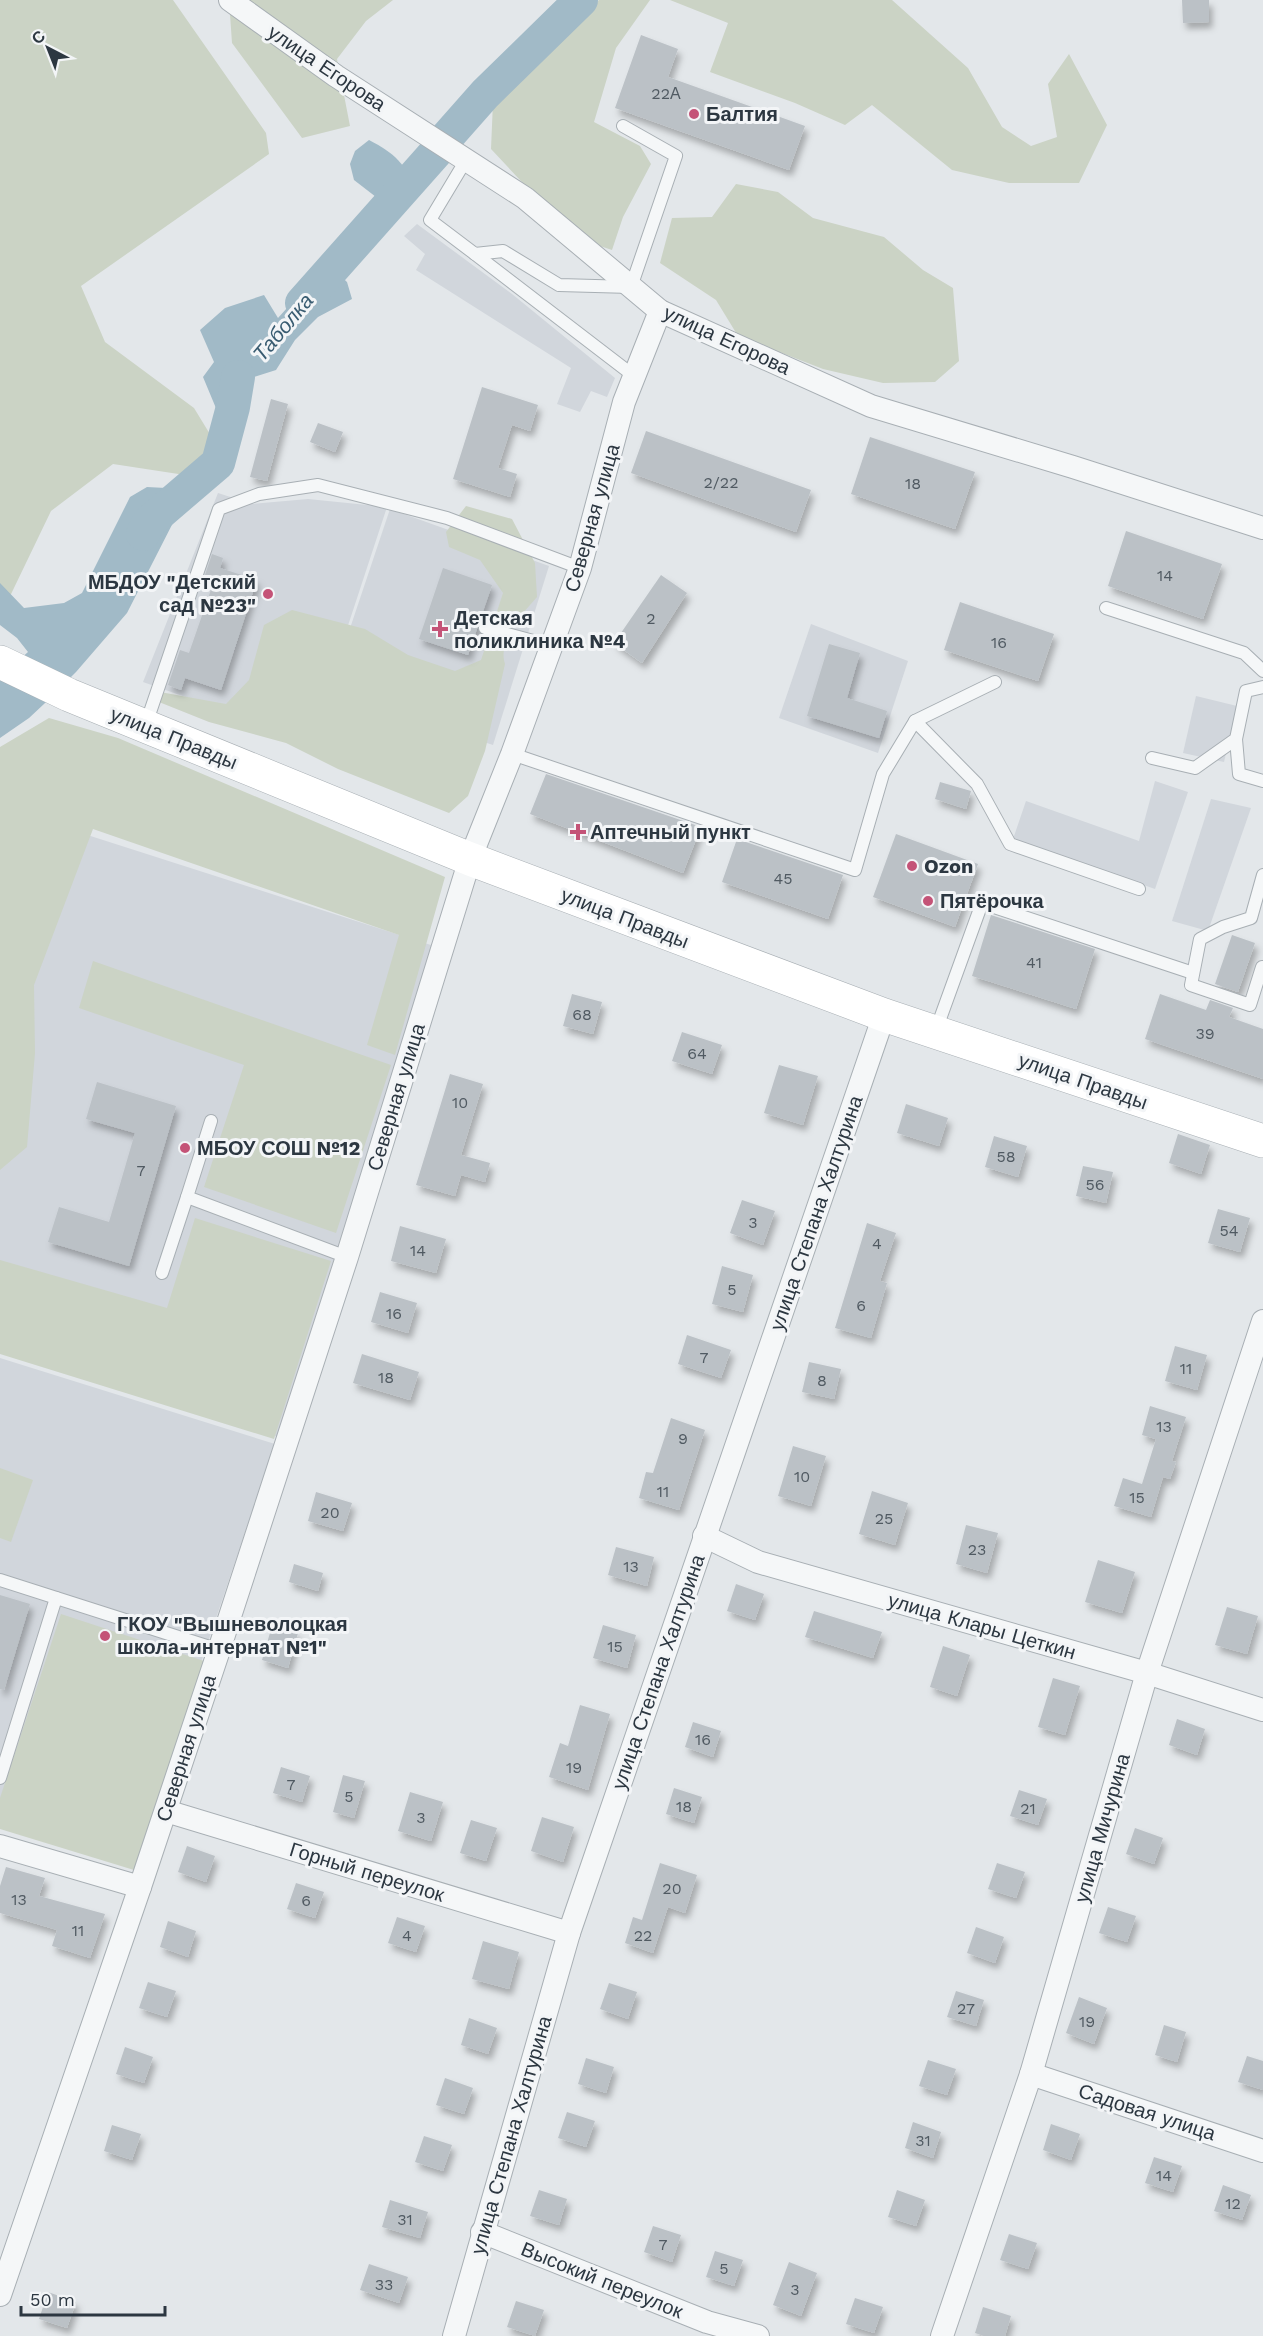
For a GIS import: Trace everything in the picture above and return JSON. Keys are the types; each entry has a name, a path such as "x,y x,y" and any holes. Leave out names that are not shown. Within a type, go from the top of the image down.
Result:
{"street":[{"name":"улица Егорова","path":"230,0 336,76 525,198 660,311 871,406 1263,528"},
{"name":"Северная улица","path":"0,2295 219,1650 347,1257 470,859 512,754 580,568 624,402 660,311"},
{"name":"улица Правды","path":"0,662 69,695 470,859 885,1015 1263,1141"},
{"name":"улица Степана Халтурина","path":"454,2336 569,1933 885,1015"},
{"name":"улица Мичурина","path":"942,2336 1031,2074 1147,1673 1263,1321"},
{"name":"улица Клары Цеткин","path":"704,1536 758,1562 1147,1673 1263,1710"},
{"name":"Горный переулок","path":"166,1811 569,1933"},
{"path":"0,1846 140,1887"},
{"name":"Садовая улица","path":"1031,2074 1263,2151"},
{"name":"Высокий переулок","path":"482,2232 707,2322 758,2336"}],"lane":[{"path":"475,254 503,251 559,285 631,287 676,156 624,126"},
{"path":"466,160 430,220 634,376"},
{"path":"145,726 219,508 259,494 318,485 447,518 580,568"},
{"path":"1106,608 1244,653 1263,671"},
{"path":"485,628 552,646"},
{"path":"512,754 855,870 883,774 915,721 995,682"},
{"path":"1263,687 1246,692 1236,739 1239,774 1263,782"},
{"path":"915,721 977,784 1010,844 1139,889"},
{"path":"1152,758 1195,768 1236,739"},
{"path":"1262,967 1250,1005 1191,986 1200,939 1223,927 1251,918 1263,875"},
{"path":"936,1032 982,903 1193,973"},
{"path":"162,1273 211,1121"},
{"path":"187,1197 347,1257"},
{"path":"0,1580 219,1650"},
{"path":"0,1778 56,1598"}],"shaded area":[{"path":"0,0 173,0 266,133 269,154 81,286 105,342 194,408 216,444 185,475 113,464 51,511 0,617"},
{"path":"229,0 393,0 366,21 337,59 350,126 302,138 232,43"},
{"path":"599,0 650,0 616,48 594,122 640,146 651,164 623,217 612,250 588,242 550,212 491,149 493,102"},
{"path":"670,0 892,0 968,68 1002,127 1031,146 1057,137 1048,84 1069,54 1107,125 1079,183 1009,183 952,170 872,105 845,125 795,103 710,72 728,23"},
{"path":"736,184 778,192 813,218 884,237 923,270 953,288 959,361 935,382 883,383 823,369 738,336 716,300 660,263 672,218 712,217"},
{"path":"417,224 512,294 615,378 607,397 591,391 580,412 557,404 571,368 416,270 425,254 404,236"},
{"name":"МБДОУ \"Детский сад №23\"","path":"218,493 252,504 308,499 387,507 310,741 143,682"},
{"path":"466,506 512,519 535,563 537,597 508,636 504,655 505,664 485,751 468,796 449,813 338,769 286,743 209,722 159,702 160,692 226,704 249,680 264,625 292,610 365,629 408,655 455,671 481,660 503,593 480,560 449,547 446,532"},
{"name":"Детская поликлиника №4","path":"390,509 549,566 493,745 329,691"},
{"path":"811,624 908,661 878,753 779,718"},
{"path":"1196,696 1237,706 1224,762 1183,753"},
{"path":"49,718 118,738 445,877 395,1055 367,1045 399,935 93,829 34,985 35,1053 27,1147 0,1170 0,747"},
{"path":"1155,781 1188,792 1155,889 1013,839 1026,801 1139,841"},
{"path":"1211,799 1251,808 1208,931 1172,921"},
{"name":"МБОУ СОШ №12","path":"0,807 434,946 278,1437 0,1351"},
{"path":"93,961 391,1065 336,1233 204,1187 244,1065 79,1008"},
{"path":"195,1218 331,1261 274,1439 0,1354 0,1260 167,1308"},
{"name":"ГКОУ \"Вышневолоцкая школа-интернат №1\"","path":"0,1358 275,1444 132,1866 0,1828"},
{"path":"0,1468 33,1480 11,1542 0,1538"},
{"path":"61,1614 204,1661 134,1870 0,1829 0,1798"}],"water":[{"path":"369,140 398,160 408,174 415,192 403,204 376,197 354,180 350,164 355,151"},
{"path":"333,269 347,282 352,299 318,317 295,340 276,370 242,381 234,422 223,425 203,377 214,362 200,330 225,308 264,295 278,318 314,278"},
{"path":"147,487 166,488 180,509 127,613 76,672 44,704 29,718 0,738 0,677 28,652 17,638 0,625 0,583 24,608 64,603 82,593 130,497"}],"building":[{"path":"1182,0 1209,0 1209,22 1183,23"},
{"path":"641,35 678,49 668,77 805,126 789,170 615,108"},
{"path":"482,387 538,405 530,431 512,425 498,468 517,474 510,497 453,479"},
{"path":"271,399 288,404 267,481 250,477"},
{"path":"318,423 343,432 335,452 310,442"},
{"path":"646,431 811,490 796,532 631,473"},
{"path":"870,437 975,472 955,529 851,494"},
{"path":"1126,531 1222,564 1203,619 1108,586"},
{"path":"212,554 223,558 220,568 257,580 221,690 185,678 181,690 168,685 180,650 189,653 214,581 204,578"},
{"path":"443,568 492,585 468,655 419,639"},
{"path":"661,575 687,593 642,663 614,643"},
{"path":"960,602 1054,634 1038,681 944,650"},
{"path":"829,644 860,653 847,698 887,711 879,738 807,716"},
{"path":"546,774 701,827 683,873 530,814"},
{"path":"940,782 971,791 966,809 935,799"},
{"path":"896,834 978,864 955,927 873,897"},
{"path":"737,839 843,875 828,919 722,882"},
{"path":"991,915 1095,949 1076,1009 972,976"},
{"path":"1232,935 1255,943 1238,992 1215,984"},
{"path":"572,994 602,1002 593,1034 563,1026"},
{"path":"1160,994 1206,1010 1210,1000 1233,1008 1229,1017 1263,1029 1263,1079 1145,1039"},
{"path":"682,1032 722,1045 712,1074 672,1061"},
{"path":"779,1065 818,1076 803,1125 764,1113"},
{"path":"450,1074 483,1084 461,1155 490,1163 485,1182 461,1175 455,1196 416,1185"},
{"path":"97,1082 176,1106 129,1266 48,1242 59,1207 109,1222 135,1133 86,1119"},
{"path":"906,1104 948,1118 939,1146 897,1133"},
{"path":"1178,1134 1210,1145 1201,1174 1169,1163"},
{"path":"994,1136 1027,1146 1018,1177 985,1167"},
{"path":"1083,1166 1113,1172 1106,1203 1076,1196"},
{"path":"742,1200 775,1211 763,1245 730,1233"},
{"path":"1218,1209 1250,1218 1240,1252 1208,1243"},
{"path":"867,1223 896,1233 880,1281 887,1283 871,1338 835,1328"},
{"path":"400,1226 446,1239 436,1273 391,1261"},
{"path":"722,1266 753,1275 743,1312 712,1304"},
{"path":"380,1292 417,1303 408,1333 371,1322"},
{"path":"687,1335 731,1350 721,1378 678,1364"},
{"path":"1175,1346 1207,1355 1197,1390 1165,1381"},
{"path":"362,1354 419,1372 410,1400 353,1383"},
{"path":"809,1362 841,1369 834,1399 802,1392"},
{"path":"1150,1406 1186,1417 1172,1461 1176,1462 1170,1479 1163,1477 1151,1517 1114,1506 1123,1478 1142,1484 1156,1439 1142,1435"},
{"path":"671,1418 705,1430 679,1510 639,1498 646,1472 653,1473"},
{"path":"793,1446 826,1456 811,1506 778,1496"},
{"path":"872,1491 908,1503 895,1545 859,1534"},
{"path":"316,1492 352,1503 343,1531 308,1521"},
{"path":"966,1525 998,1533 987,1573 956,1564"},
{"path":"616,1547 654,1557 647,1586 608,1575"},
{"path":"1098,1560 1135,1572 1122,1613 1085,1602"},
{"path":"294,1564 323,1573 318,1591 289,1582"},
{"path":"736,1584 764,1594 755,1620 727,1611"},
{"path":"0,1595 30,1604 4,1690 0,1689"},
{"path":"1227,1607 1258,1616 1247,1654 1215,1645"},
{"path":"814,1611 882,1632 873,1658 805,1637"},
{"path":"603,1625 636,1635 627,1668 593,1658"},
{"path":"272,1626 298,1633 288,1668 262,1660"},
{"path":"943,1646 970,1655 957,1696 930,1687"},
{"path":"1053,1678 1080,1686 1065,1735 1038,1727"},
{"path":"580,1705 610,1714 588,1790 549,1777 560,1743 568,1746"},
{"path":"1177,1719 1205,1729 1197,1755 1169,1745"},
{"path":"693,1722 721,1731 713,1757 685,1747"},
{"path":"281,1767 310,1776 302,1802 273,1793"},
{"path":"343,1775 365,1781 354,1818 333,1812"},
{"path":"674,1788 702,1797 694,1823 666,1814"},
{"path":"1019,1790 1047,1799 1038,1825 1010,1816"},
{"path":"410,1792 443,1802 431,1841 398,1831"},
{"path":"542,1817 574,1827 563,1862 531,1851"},
{"path":"471,1820 497,1828 486,1861 460,1853"},
{"path":"1135,1828 1163,1838 1154,1864 1126,1854"},
{"path":"187,1846 215,1856 206,1882 178,1872"},
{"path":"660,1863 697,1875 685,1913 668,1907 653,1953 625,1943 633,1917 642,1920"},
{"path":"997,1863 1025,1872 1016,1898 988,1889"},
{"path":"6,1867 45,1878 39,1896 105,1914 90,1958 52,1946 57,1930 0,1913 0,1886"},
{"path":"296,1883 324,1892 315,1918 287,1909"},
{"path":"1108,1907 1136,1916 1127,1942 1099,1933"},
{"path":"397,1917 425,1926 416,1952 388,1943"},
{"path":"168,1921 196,1931 188,1957 160,1947"},
{"path":"976,1927 1004,1937 995,1963 967,1953"},
{"path":"483,1941 519,1952 509,1989 472,1979"},
{"path":"148,1982 176,1991 167,2017 139,2008"},
{"path":"609,1983 637,1992 628,2019 600,2009"},
{"path":"956,1991 984,2000 976,2026 947,2017"},
{"path":"1079,1997 1107,2008 1094,2044 1066,2033"},
{"path":"469,2018 497,2028 488,2054 461,2045"},
{"path":"1164,2025 1186,2032 1177,2062 1155,2055"},
{"path":"125,2047 153,2057 144,2083 116,2074"},
{"path":"1247,2056 1263,2061 1263,2090 1238,2082"},
{"path":"586,2058 614,2067 606,2093 578,2084"},
{"path":"928,2060 956,2069 947,2095 919,2086"},
{"path":"445,2078 473,2088 464,2114 436,2105"},
{"path":"567,2112 595,2121 586,2147 558,2138"},
{"path":"913,2122 941,2132 933,2158 905,2148"},
{"path":"1051,2124 1080,2134 1071,2160 1043,2150"},
{"path":"112,2125 141,2134 132,2160 104,2151"},
{"path":"424,2136 452,2145 443,2171 415,2162"},
{"path":"1154,2157 1182,2166 1173,2192 1145,2183"},
{"path":"1223,2185 1251,2195 1242,2220 1214,2211"},
{"path":"539,2190 567,2199 559,2225 530,2216"},
{"path":"897,2190 925,2200 916,2226 888,2217"},
{"path":"390,2200 428,2212 420,2238 382,2227"},
{"path":"653,2226 681,2235 672,2262 644,2252"},
{"path":"1009,2234 1037,2243 1028,2269 1000,2260"},
{"path":"715,2251 743,2260 734,2286 706,2277"},
{"path":"789,2262 817,2273 801,2316 773,2305"},
{"path":"369,2264 408,2277 399,2303 360,2290"},
{"path":"48,2292 76,2302 67,2328 39,2319"},
{"path":"855,2298 883,2307 874,2333 846,2324"},
{"path":"516,2301 544,2310 535,2336 507,2327"},
{"path":"983,2307 1011,2316 1005,2336 984,2336 975,2333"}],"waterway":[{"name":"Таболка","path":"447,137 485,94 581,0"},
{"name":"Таболка","path":"302,303 436,152"},
{"name":"Таболка","path":"143,534 148,523 218,463 233,407 238,377"}],"place":[{"name":"Балтия","path":"694,114"},
{"name":"МБДОУ \"Детский сад №23\"","path":"268,594"},
{"name":"Детская поликлиника №4","path":"440,629"},
{"name":"Аптечный пункт","path":"578,832"},
{"name":"Ozon","path":"912,866"},
{"name":"Пятёрочка","path":"928,901"},
{"name":"МБОУ СОШ №12","path":"185,1148"},
{"name":"ГКОУ \"Вышневолоцкая школа-интернат №1\"","path":"105,1636"}]}
